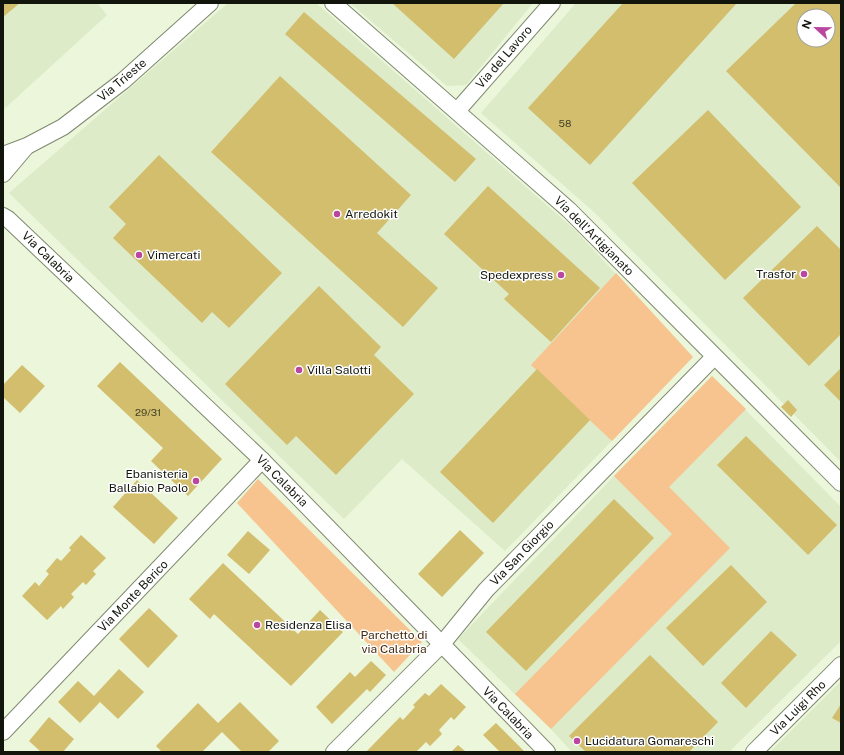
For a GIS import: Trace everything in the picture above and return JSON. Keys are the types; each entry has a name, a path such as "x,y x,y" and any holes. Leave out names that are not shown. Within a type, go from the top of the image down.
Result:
{"street":[{"name":"Via Trieste","path":"27,146 63,127 123,81 210,3"},
{"name":"Via dell'Artigianato","path":"333,3 569,210 841,483"},
{"name":"Via del Lavoro","path":"457,111 552,3"},
{"path":"3,155 27,146"},
{"path":"3,174 27,146"},
{"name":"Via Calabria","path":"5,214 262,460 547,752"},
{"name":"Via San Giorgio","path":"334,752 442,644 486,590 714,357"},
{"name":"Via Monte Berico","path":"3,732 262,460"},
{"name":"Via Luigi Rho","path":"754,752 841,665"}],"shaded area":[{"path":"3,3 97,3 107,15 3,110"},
{"path":"228,3 316,3 574,229 693,357 505,551 402,459 344,519 9,193"},
{"path":"350,3 533,3 466,85 447,86"},
{"path":"576,3 841,3 841,462 594,212 481,113"},
{"path":"712,376 841,507 841,641 729,752 572,752 551,729 458,639"},
{"path":"841,681 841,752 770,752"}],"green space":[{"path":"616,273 693,357 612,441 531,365"},
{"path":"712,376 746,409 669,487 730,548 551,729 515,694 672,534 614,476"},
{"name":"Parchetto di via Calabria","path":"258,479 422,642 394,672 237,503"}],"building":[{"path":"3,3 20,3 3,17"},
{"path":"392,3 504,3 454,59"},
{"path":"623,3 737,3 590,165 528,108"},
{"path":"796,3 841,3 841,188 726,71"},
{"path":"304,12 476,159 455,182 285,34"},
{"name":"Arredokit","path":"280,76 411,195 377,233 438,288 403,327 211,152"},
{"path":"708,110 801,207 725,280 632,183"},
{"path":"159,155 282,273 229,328 212,312 202,323 113,238 126,224 109,207"},
{"path":"488,186 600,288 551,342 504,299 509,294 444,234"},
{"name":"Trasfor","path":"817,226 841,250 841,334 809,366 743,298"},
{"name":"Villa Salotti","path":"319,286 381,347 374,355 414,394 336,475 296,436 287,445 225,384"},
{"path":"120,362 222,459 188,496 151,461 163,448 97,386"},
{"path":"22,365 45,386 20,413 3,397 3,385"},
{"path":"841,368 841,402 824,385"},
{"path":"537,369 590,420 493,523 440,472"},
{"path":"788,400 797,410 791,417 781,407"},
{"path":"746,436 837,525 808,555 717,465"},
{"path":"137,480 178,518 154,544 113,507"},
{"path":"614,499 654,538 526,671 486,632"},
{"path":"460,530 484,553 442,597 418,574"},
{"path":"248,531 270,550 249,574 227,555"},
{"path":"81,535 106,558 93,571 96,574 86,585 83,582 71,594 74,597 63,609 61,606 47,620 22,596 35,582 39,586 49,574 46,571 57,558 61,561 71,550 69,548"},
{"name":"Residenza Elisa","path":"223,563 298,634 320,610 343,632 291,686 214,614 210,619 189,599"},
{"path":"731,565 767,602 703,666 666,628"},
{"path":"149,608 178,636 148,668 119,639"},
{"path":"771,631 797,655 746,708 721,683"},
{"path":"650,655 718,722 689,752 586,752 569,736"},
{"path":"371,661 386,675 370,692 367,689 332,724 316,707 350,672 355,677"},
{"path":"119,669 144,692 118,719 100,702 80,723 58,702 78,681 94,696"},
{"path":"441,684 466,707 454,720 451,717 439,730 442,734 430,746 426,742 416,752 366,752 400,717 403,720 415,707 413,705 425,693 429,696"},
{"path":"240,702 279,741 268,752 242,752 222,732 202,752 162,752 156,746 198,703 218,723"},
{"path":"841,704 841,723 832,718"},
{"path":"49,717 74,739 63,752 41,752 29,741"},
{"path":"496,723 524,751 523,752 500,752 483,735"},
{"path":"458,745 466,752 451,752"}],"place":[{"name":"Arredokit","path":"337,214"},
{"name":"Vimercati","path":"139,255"},
{"name":"Trasfor","path":"804,274"},
{"name":"Spedexpress","path":"561,275"},
{"name":"Villa Salotti","path":"299,370"},
{"name":"Ebanisteria Ballabio Paolo","path":"196,481"},
{"name":"Residenza Elisa","path":"257,625"},
{"name":"Lucidatura Gomareschi","path":"577,741"}]}
